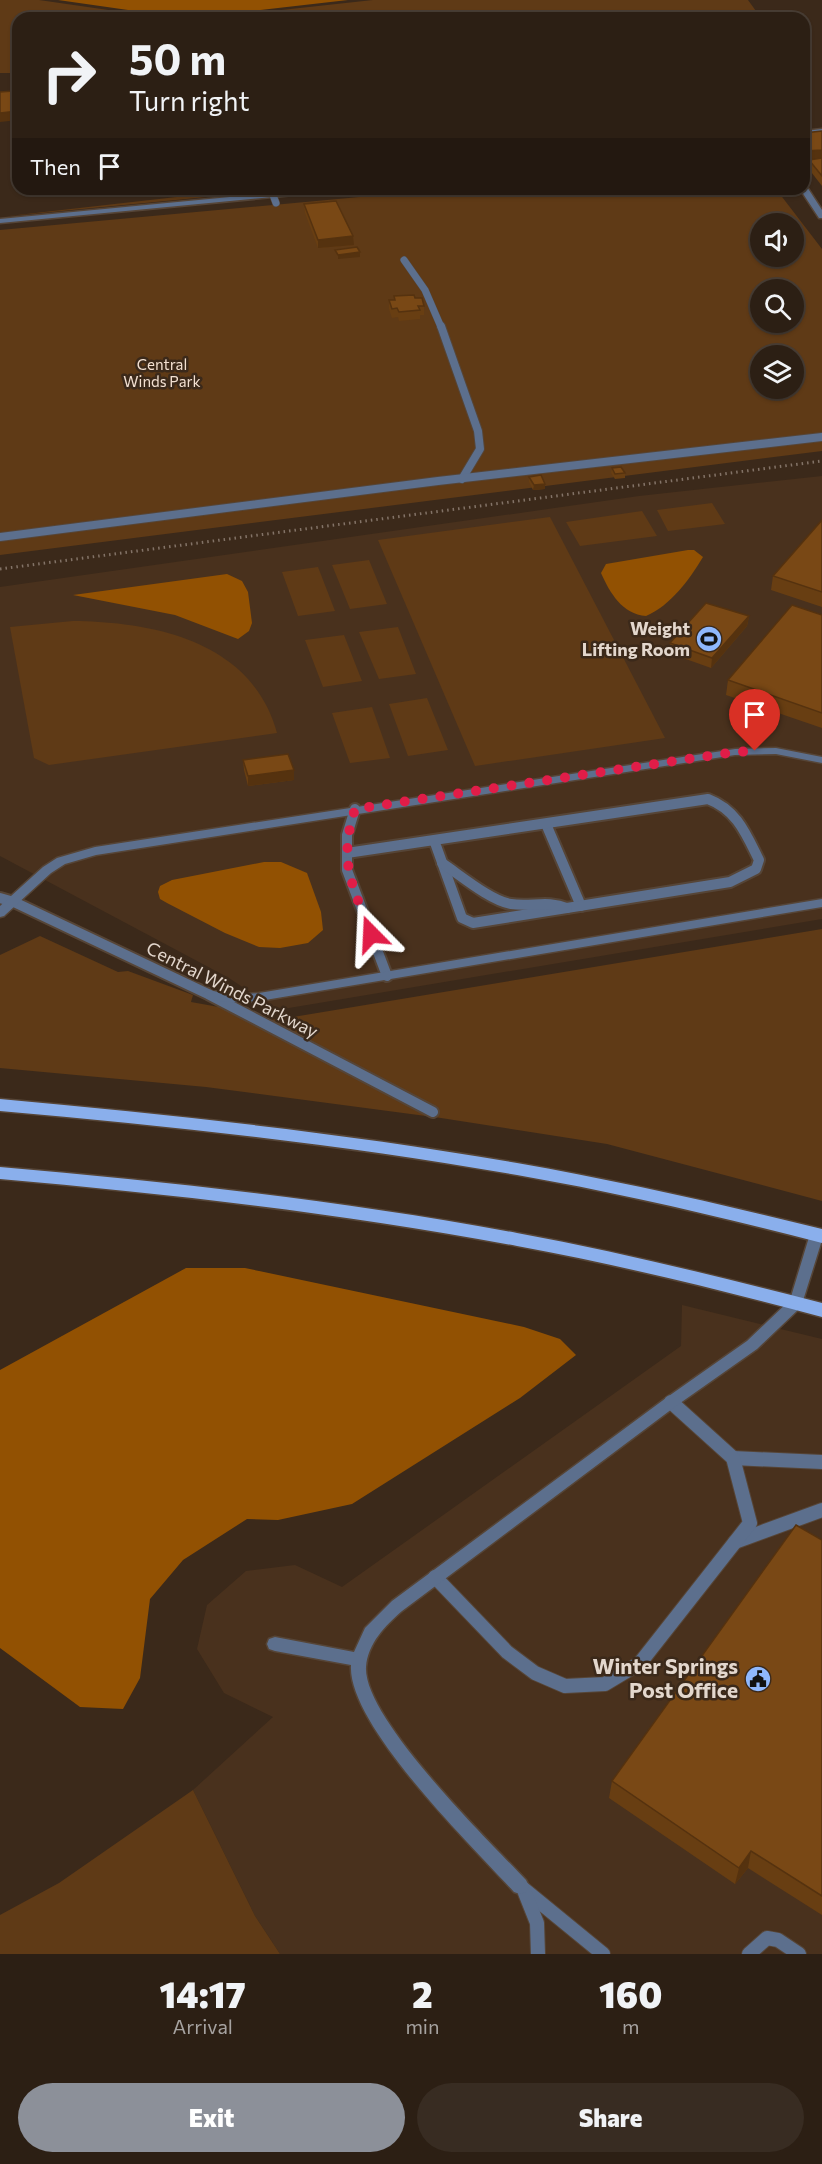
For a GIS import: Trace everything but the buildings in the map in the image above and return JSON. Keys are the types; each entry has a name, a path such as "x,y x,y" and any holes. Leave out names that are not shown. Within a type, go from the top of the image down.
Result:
{"main road":[{"path":"0,1105 227,1126 462,1159 711,1208 819,1235"},
{"path":"0,1173 210,1193 447,1228 680,1274 822,1310"}],"street":[{"path":"0,221 274,199 299,195"},
{"path":"809,195 822,216"},
{"path":"812,198 822,197"},
{"path":"0,913 47,870 61,861 95,851 735,752 776,751 822,760"},
{"path":"208,994 234,999 259,997 822,903"},
{"path":"520,1886 388,1739 362,1692 358,1671 369,1633 397,1606 435,1577 671,1402 752,1345 796,1303 819,1235"},
{"path":"275,1644 360,1660"}],"lane":[{"path":"404,260 417,273 430,301 478,430 480,448 462,478"},
{"path":"0,537 462,478 822,436"},
{"path":"347,854 434,840 708,799 724,803 733,812 759,860 756,869 730,882 473,923 462,918 434,840"},
{"path":"355,809 347,834 347,870 387,976"},
{"path":"546,824 581,906"},
{"path":"442,863 502,902 513,905 553,900 568,908"},
{"name":"Central Winds Parkway","path":"0,892 14,902"},
{"name":"Central Winds Parkway","path":"0,898 14,902 208,994 433,1112"},
{"path":"435,1577 507,1652 535,1673 565,1686 605,1684 640,1664 750,1523 732,1458 671,1402"},
{"path":"732,1458 822,1462"},
{"path":"735,1542 822,1510"},
{"path":"520,1886 531,1904 540,1934 538,1954"},
{"path":"520,1886 603,1954"},
{"path":"748,1954 757,1941 765,1936 775,1938 799,1954"}],"path":[{"path":"0,569 822,461"}],"shaded area":[{"path":"58,0 348,0 244,12 142,12"},
{"path":"822,476 822,919 277,1010 229,978 0,856 0,587 639,496"},
{"path":"694,550 703,557 671,599 646,616 624,607 608,588 601,573 606,564"},
{"path":"227,574 242,581 248,592 252,623 249,631 238,639 175,615 73,595"},
{"path":"264,862 281,862 307,873 321,912 323,930 308,943 280,948 259,947 225,933 160,899 158,892 160,886 172,880"},
{"path":"186,1268 245,1268 524,1327 560,1339 576,1355 520,1398 352,1504 278,1520 247,1519 183,1560 150,1599 140,1678 123,1709 80,1707 0,1648 0,1370"},
{"path":"682,1305 822,1339 822,1954 280,1954 255,1916 193,1790 273,1717 224,1693 197,1649 207,1605 246,1571 295,1565 342,1587 681,1346"}],"green space":[{"path":"0,0 39,0 122,12 12,12 12,73 0,73"},
{"path":"373,0 748,0 757,12 264,12"},
{"path":"194,195 229,195 0,217"},
{"name":"Central Winds Park","path":"381,195 383,197 398,195 781,195 794,213 750,213 750,267 804,267 804,226 822,249 822,451 0,555 0,230"},
{"path":"712,503 725,524 668,531 657,510"},
{"path":"642,511 657,536 580,546 566,522"},
{"path":"550,517 665,738 475,766 378,540"},
{"path":"369,560 387,604 350,609 332,565"},
{"path":"318,567 335,611 298,616 282,572"},
{"path":"73,621 136,626 197,643 223,658 246,677 264,702 277,733 49,765 34,758 10,627"},
{"path":"398,627 416,674 379,679 359,632"},
{"path":"344,635 362,681 323,687 305,640"},
{"path":"427,698 448,750 408,756 389,704"},
{"path":"372,707 390,758 350,763 332,713"},
{"path":"822,929 822,1201 607,1144 441,1118 206,1087 0,1068 0,955 40,936 118,972 128,971 193,995 191,1002 230,1009 258,1020 281,1019"},
{"path":"193,1790 255,1916 280,1954 0,1954 0,1915 59,1883"}],"place":[{"name":"Weight Lifting Room","path":"709,639"},
{"name":"Winter Springs Post Office","path":"758,1679"}],"route":[{"path":"371,934 347,870 347,834 355,809 735,752 755,751"}]}
